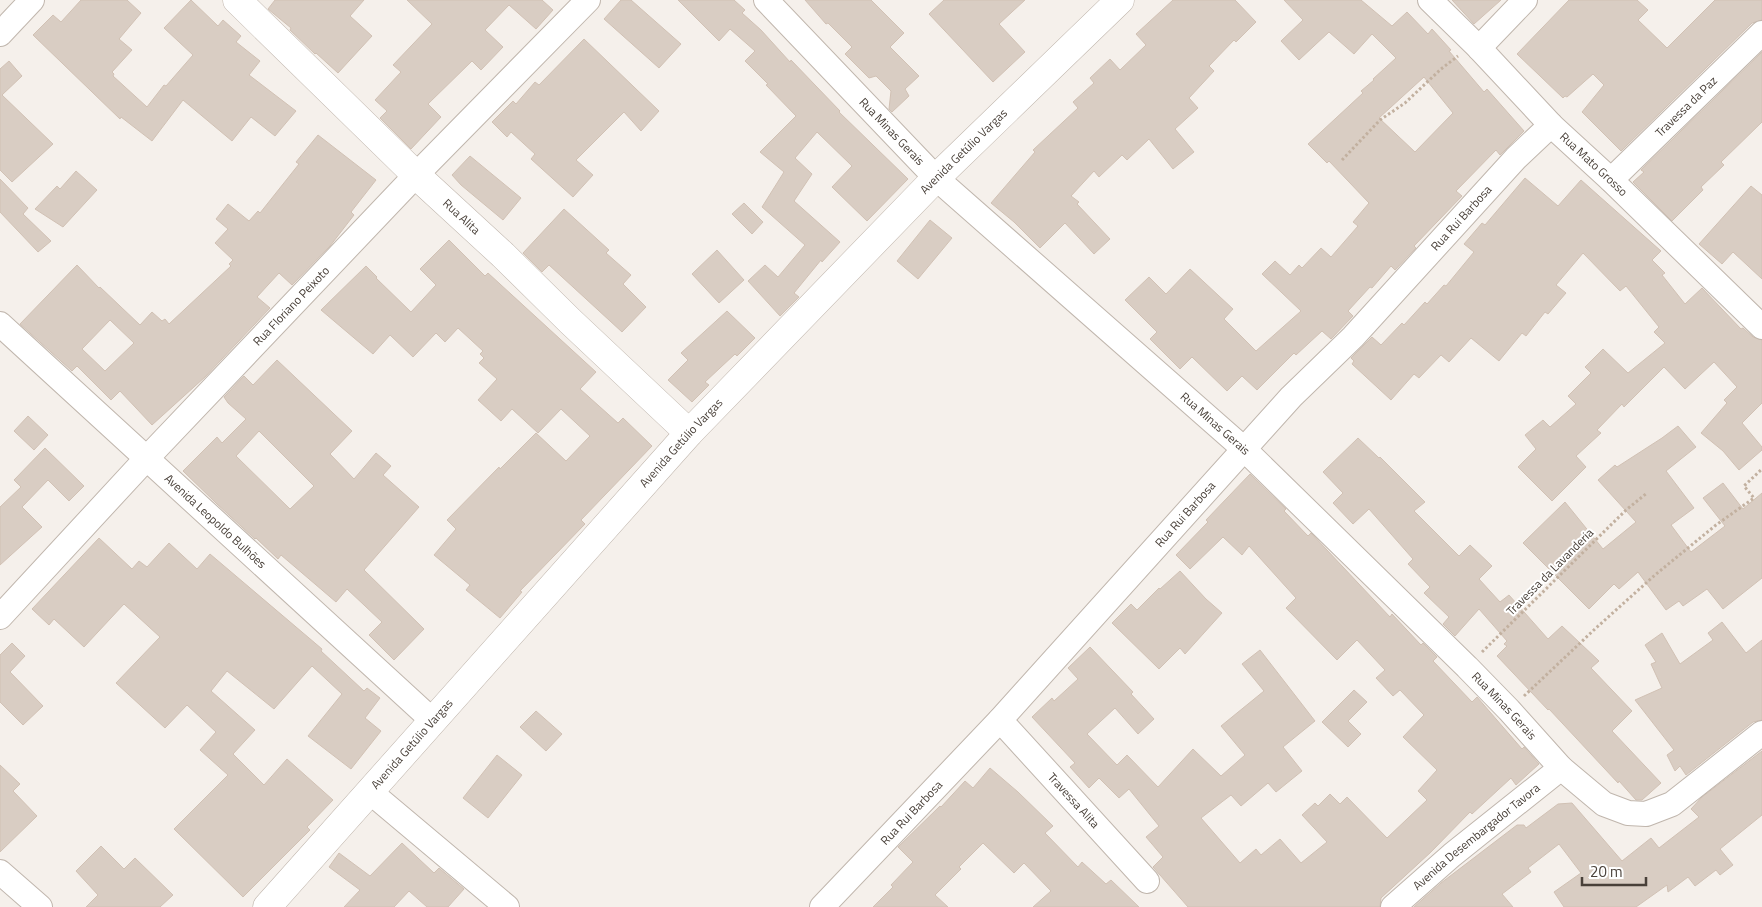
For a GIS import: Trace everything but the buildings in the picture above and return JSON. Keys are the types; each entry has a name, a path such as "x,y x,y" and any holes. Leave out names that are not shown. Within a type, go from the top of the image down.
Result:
{"street":[{"path":"0,34 32,0"},
{"name":"Rua Alita","path":"237,0 416,175 503,255 689,433"},
{"name":"Rua Floriano Peixoto","path":"0,617 146,459 416,175 588,0"},
{"name":"Rua Minas Gerais","path":"766,0 936,178 1244,449 1467,667 1561,768 1604,804 1628,813 1646,814 1672,804 1762,732"},
{"name":"Avenida Getúlio Vargas","path":"267,907 689,433 936,178 1120,0"},
{"name":"Rua Mato Grosso","path":"1430,0 1479,48 1551,125 1611,180 1762,327"},
{"path":"1479,48 1525,0"},
{"name":"Travessa da Paz","path":"1611,180 1762,33"},
{"name":"Rua Rui Barbosa","path":"822,907 1000,720 1291,397 1353,337 1516,158 1551,125"},
{"name":"Avenida Leopoldo Bulhões","path":"0,324 432,720"},
{"name":"Travessa Alita","path":"1000,720 1147,881"},
{"name":"Avenida Desembargador Tavora","path":"1393,907 1452,855 1561,768"},
{"path":"369,791 507,907"},
{"path":"0,872 40,907"}],"path":[{"path":"1342,160 1380,120 1405,103 1441,69 1462,53 1479,48"},
{"path":"1509,710 1655,575 1716,525 1754,498 1744,486 1762,469"},
{"name":"Travessa da Lavanderia","path":"1467,667 1620,516 1647,493"}]}
